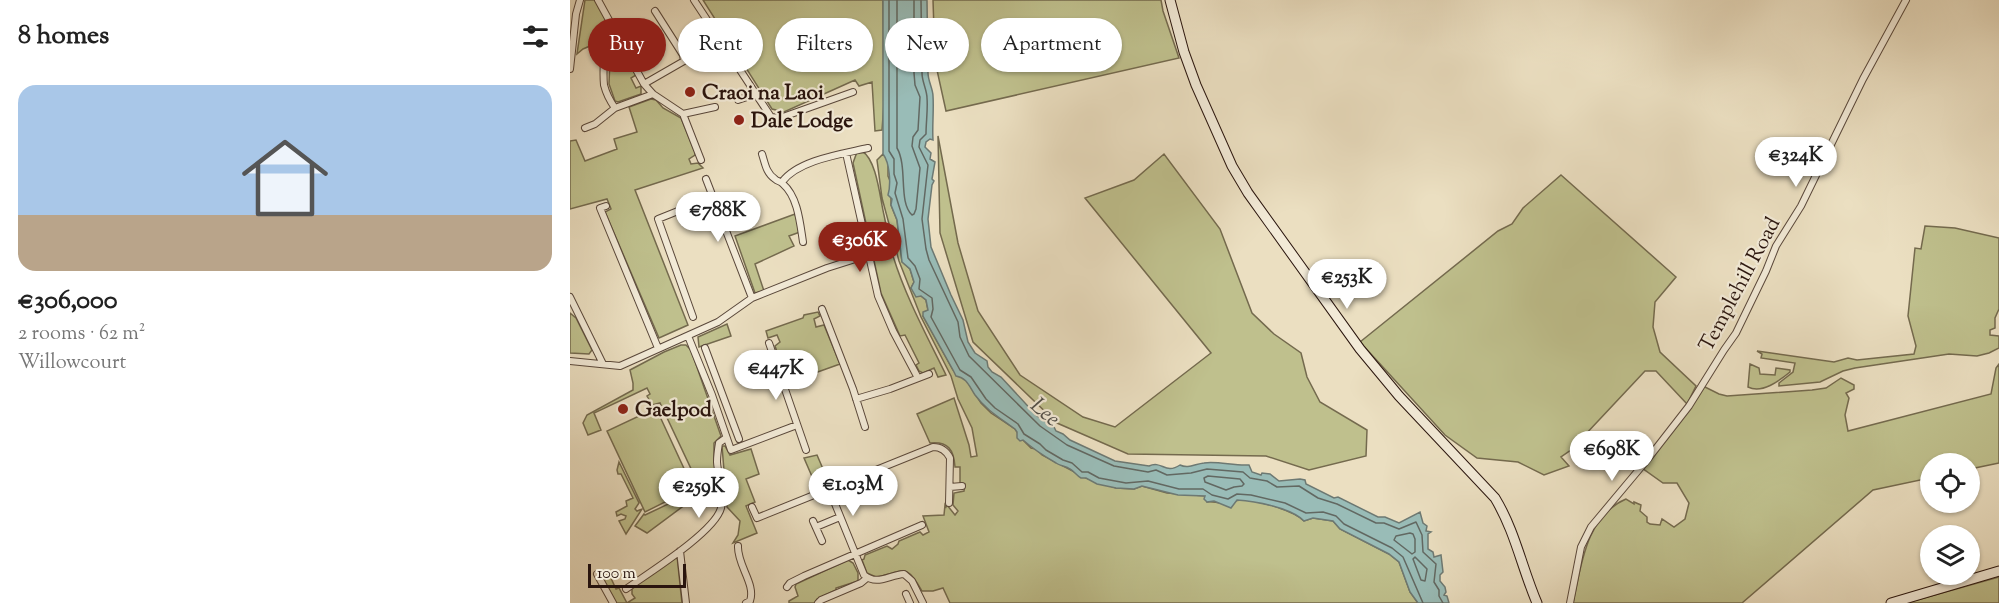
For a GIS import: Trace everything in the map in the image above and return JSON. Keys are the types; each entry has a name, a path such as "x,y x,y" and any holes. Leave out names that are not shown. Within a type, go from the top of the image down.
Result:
{"main road":[{"path":"1170,0 1196,86 1232,166 1248,193 1360,349 1399,396 1495,498 1515,539 1537,603"},
{"path":"1891,603 1999,571"}],"street":[{"path":"570,69 576,14 580,0"},
{"path":"598,0 644,84 653,94 683,114 700,160"},
{"path":"694,0 771,117 775,119 853,92"},
{"name":"Templehill Road","path":"1570,603 1581,547 1591,527 1689,406 1736,333 1767,271 1776,246 1801,206 1863,79 1906,0"},
{"path":"644,84 684,61 683,55 655,11"},
{"path":"604,72 604,84 615,108"},
{"path":"585,128 595,124 615,108 653,94"},
{"path":"738,100 756,94"},
{"path":"683,114 715,107"},
{"path":"782,182 788,173 803,166 868,148"},
{"path":"846,153 868,255 882,305 918,378"},
{"path":"762,154 768,172 775,180 782,182 789,193 799,215 803,242"},
{"path":"706,179 752,298"},
{"path":"693,317 658,219 713,197"},
{"path":"606,206 600,208 658,348"},
{"path":"570,362 620,366 718,322 752,298 827,268 868,255"},
{"path":"570,297 572,306 603,364"},
{"path":"822,309 865,427"},
{"path":"688,336 731,450 796,425"},
{"path":"769,343 806,450"},
{"path":"705,348 739,439"},
{"path":"856,399 929,374"},
{"path":"712,395 721,392"},
{"path":"626,589 680,551 712,524 721,509 722,495 717,461 719,443 726,438"},
{"path":"752,507 757,519 933,447 939,447 948,455 949,503"},
{"path":"950,487 962,486"},
{"path":"828,489 864,575 876,581 895,574 904,574 912,581 923,603"},
{"path":"822,541 815,524 840,517"},
{"path":"787,587 797,579 922,525"},
{"path":"738,546 739,556 752,593 750,601 746,603"},
{"path":"680,551 686,603"},
{"path":"597,574 613,603"},
{"path":"818,603 867,578"},
{"path":"906,594 910,603"}],"green space":[{"path":"585,0 595,0 605,18 588,18 588,47 577,54"},
{"path":"703,0 883,0 882,130 875,131 872,82 859,86 855,80 784,112 772,109 749,72 763,72 763,18 714,18"},
{"path":"933,0 1161,0 1179,58 1122,71 1122,18 981,18 981,72 1117,72 946,111 937,72 969,72 969,18 934,18"},
{"path":"609,72 634,72 636,75 631,78 636,88 641,86 641,94 618,102 615,101 609,84"},
{"path":"651,99 656,100 663,108 681,118 695,152 695,155 689,159 691,164 698,163 703,168 635,190 688,325 659,338 605,212 611,209 607,199 570,209 570,141 576,140 585,161 617,149 614,139 637,132 629,107"},
{"path":"938,136 958,243 978,311 1020,375 1083,417 1115,427 1211,353 1085,198 1134,180 1164,154 1220,229 1252,313 1274,334 1301,353 1307,377 1320,402 1367,430 1366,456 1309,470 1266,456 1128,454 1057,423 973,342 940,233"},
{"path":"862,151 874,171 898,272 946,375 938,377 934,368 923,373 919,371 916,365 919,363 905,335 900,336 881,293 853,163 857,152"},
{"path":"883,154 888,159 891,205 897,220 902,262 910,269 914,282 911,288 926,300 928,310 923,316 953,370 967,381 981,403 991,413 1015,429 1031,448 1086,478 1116,488 1134,489 1142,486 1167,493 1206,496 1207,502 1248,500 1283,510 1304,521 1313,518 1333,521 1340,529 1389,554 1399,562 1410,592 1418,603 950,603 943,588 922,591 912,575 907,572 898,571 876,577 867,573 862,560 865,555 887,546 892,549 899,541 920,532 923,535 929,532 923,516 944,515 945,505 955,515 958,511 953,505 954,493 964,491 965,484 960,483 960,467 955,467 951,451 946,445 930,443 917,414 954,398 971,457 977,456 972,428 958,399 951,376 921,317 899,261 882,198 877,160"},
{"path":"1561,175 1676,277 1655,302 1653,327 1660,352 1696,386 1687,404 1656,371 1645,371 1584,436 1587,439 1561,457 1569,466 1544,475 1518,462 1477,458 1445,435 1360,342 1498,231 1512,224 1523,208"},
{"path":"795,214 800,232 789,236 794,246 755,264 764,291 755,293 735,236"},
{"path":"1925,226 1955,228 1999,238 1999,309 1995,318 1995,328 1990,330 1990,335 1999,336 1999,348 1977,356 1949,354 1855,368 1820,382 1779,386 1779,383 1793,372 1795,363 1761,358 1762,354 1757,351 1834,362 1848,358 1857,360 1914,354 1916,346 1908,316 1915,248 1921,249"},
{"path":"818,312 820,316 814,319 816,327 824,325 840,364 798,379 798,382 789,386 775,346 780,342 777,335 768,338 766,331 803,318 804,315"},
{"path":"570,313 576,318 592,350 589,354 570,353"},
{"path":"727,324 731,336 699,347 698,337"},
{"path":"681,345 686,345 691,350 721,436 714,443 718,490 703,496 701,493 647,533 635,526 644,514 698,490 691,474 693,473 660,403 652,405 647,396 650,394 647,388 594,413 601,430 588,435 583,423 587,415 633,390 630,370"},
{"path":"1750,364 1759,368 1760,374 1775,375 1776,368 1790,370 1790,372 1770,386 1753,389 1748,387"},
{"path":"1999,364 1999,463 1980,467 1980,453 1920,453 1920,480 1873,490 1742,603 1573,603 1587,544 1602,517 1613,507 1626,499 1641,505 1640,511 1647,517 1647,522 1650,524 1660,525 1662,519 1674,527 1685,519 1689,503 1677,483 1663,483 1642,468 1703,386 1727,396 1826,388 1841,378 1854,385 1854,389 1846,393 1849,398 1845,415 1848,431 1991,394 1996,368"},
{"path":"656,408 693,488 645,512 607,431"},
{"path":"722,446 725,446 730,455 751,449 759,474 746,479 755,502 746,506 757,533 733,543 738,535 740,521 727,507"},
{"path":"817,455 829,483 825,485 819,477 820,484 817,488 804,458"},
{"path":"619,462 639,503 635,509 637,511 642,509 626,534 619,521 625,519 626,516 621,514 617,516 616,512 627,506 626,501 633,498 621,474 618,474"},
{"path":"677,556 682,603 627,603 635,598 632,588"},
{"path":"848,560 853,563 858,573 858,581 836,588 817,599 815,603 789,603 798,596 796,584"},
{"path":"610,576 616,589 619,588 627,603 616,603 604,580"},
{"path":"1999,577 1999,603 1906,603 1970,585 1980,585 1980,582"}],"water":[{"path":"883,0 927,0 927,18 885,18 885,72 928,72 933,96 933,140 926,142 925,147 931,153 930,159 935,162 928,219 931,247 963,320 968,342 975,353 987,361 992,372 1001,377 1037,416 1054,427 1056,431 1115,461 1157,465 1171,469 1180,465 1209,463 1249,465 1252,472 1261,475 1262,473 1270,474 1279,481 1305,480 1306,484 1334,498 1338,497 1378,517 1385,517 1399,523 1420,512 1423,523 1427,526 1426,531 1431,532 1428,534 1428,549 1433,552 1434,557 1441,555 1443,572 1440,575 1440,581 1445,587 1444,595 1447,596 1449,603 1418,603 1410,592 1399,562 1389,554 1340,529 1333,521 1313,518 1304,521 1291,512 1253,502 1237,500 1231,508 1214,501 1207,502 1204,499 1205,496 1178,495 1142,486 1134,489 1097,484 1081,478 1023,440 1020,441 1015,429 989,409 965,381 956,376 923,316 923,312 928,310 926,300 921,296 916,297 911,288 914,282 910,269 902,262 897,220 891,205 892,199 888,195 889,174 883,154"}],"place":[{"name":"Craoi na Laoi","path":"690,92"},
{"name":"Dale Lodge","path":"739,120"},
{"name":"Gaelpod","path":"623,409"}],"water label":[{"name":"Lee","path":"1046,411"}]}
